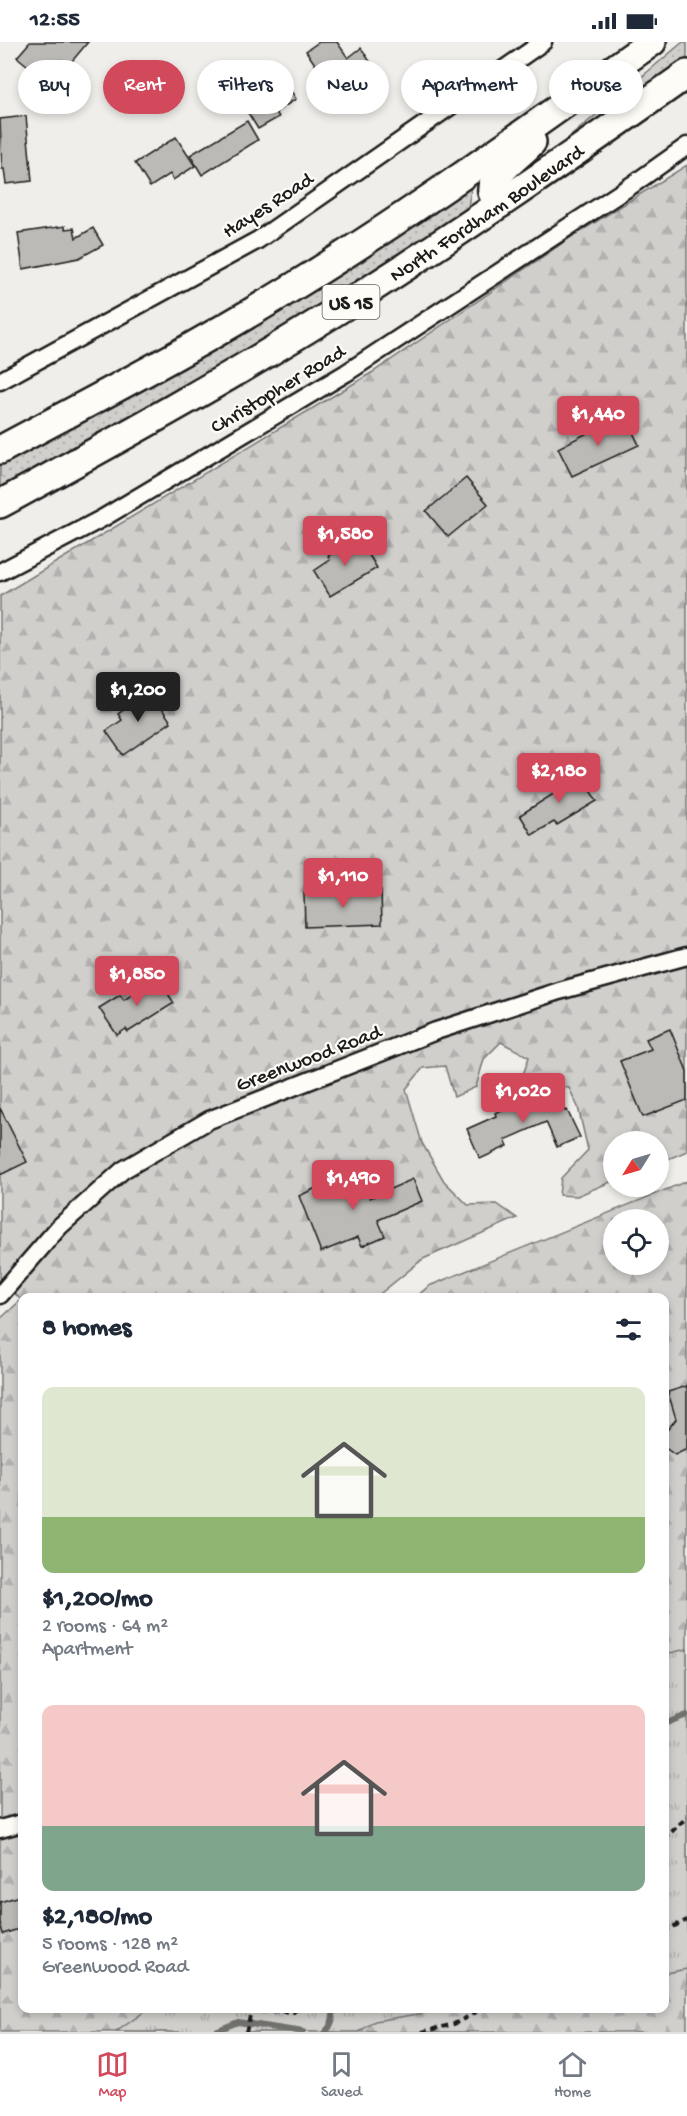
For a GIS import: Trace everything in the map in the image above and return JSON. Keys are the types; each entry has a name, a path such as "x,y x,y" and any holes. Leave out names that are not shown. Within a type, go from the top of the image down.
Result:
{"highway":[{"name":"North Fordham Boulevard","path":"626,60 652,42"},
{"name":"North Fordham Boulevard","path":"0,504 274,349 338,310 500,204 687,74"},
{"name":"North Fordham Boulevard","path":"0,450 191,347 294,287 386,228 549,114"},
{"path":"500,204 492,193 495,179 526,149 552,114"}],"street":[{"name":"Hayes Road","path":"1,379 258,240 543,42"},
{"name":"Christopher Road","path":"0,572 102,518 336,379 687,146"},
{"name":"Greenwood Road","path":"0,1295 59,1227 123,1170 209,1120 436,1031 559,991 687,956"},
{"path":"0,1829 18,1824"}],"path":[{"path":"669,1834 687,1817"},
{"path":"669,1929 687,1920"},
{"path":"246,2032 251,2013"},
{"path":"422,2032 454,2024 475,2013"}],"green space":[{"path":"683,42 687,42 687,60 643,91 643,76"},
{"path":"597,114 610,114 529,171"},
{"path":"687,165 687,1151 669,1159 669,1131 603,1131 603,1185 577,1196 559,1195 561,1178 588,1150 578,1107 569,1088 521,1081 529,1057 501,1042 484,1059 476,1087 454,1097 445,1066 423,1068 406,1089 422,1143 444,1181 468,1205 497,1204 517,1218 423,1259 381,1293 18,1293 18,1297 0,1278 0,596 373,372 573,236"},
{"path":"472,183 467,213 213,373 0,490 0,464 40,443"},
{"path":"687,1181 687,2032 0,2032 0,1319 18,1303 18,2013 669,2013 669,1293 421,1293 429,1286 603,1215 603,1275 669,1275 669,1209 618,1209 648,1197 669,1197 669,1188"},
{"path":"687,1649 687,1969 669,1972 669,1653"},
{"path":"142,2013 425,2013 375,2021 359,2032 116,2032"}],"building":[{"path":"30,42 88,42 73,60 21,60 17,57"},
{"path":"319,42 337,42 348,58 361,48 369,60 312,60 306,51"},
{"path":"249,114 277,114 279,117 258,129"},
{"path":"26,116 32,181 6,184 4,169 2,169 0,119"},
{"path":"247,121 258,140 202,175 190,155"},
{"path":"176,137 195,166 173,180 170,174 150,187 135,163"},
{"path":"65,226 65,229 74,228 76,238 93,228 103,245 79,258 23,269 18,233"},
{"path":"626,418 639,445 572,476 558,448 595,429 597,433"},
{"path":"466,478 488,504 448,537 426,511"},
{"path":"358,537 377,568 330,596 314,571 330,560 328,556"},
{"path":"150,691 171,722 123,755 106,731 122,720 118,714"},
{"path":"564,774 570,784 581,777 597,801 557,825 554,822 532,835 520,815 555,793 548,783"},
{"path":"381,890 382,924 305,927 304,893"},
{"path":"158,978 174,1003 128,1032 126,1029 117,1035 99,1008 120,995 124,1000"},
{"path":"670,1029 687,1071 687,1100 643,1117 620,1061 651,1049 646,1039"},
{"path":"558,1094 580,1137 557,1147 546,1122 505,1140 508,1146 480,1159 467,1129 496,1116 495,1113 506,1108 504,1103 522,1095 524,1101 536,1096 539,1103"},
{"path":"0,1108 27,1162 0,1175"},
{"path":"344,1175 350,1189 364,1183 370,1198 413,1179 422,1201 378,1220 385,1236 362,1246 358,1237 321,1252 299,1196"},
{"path":"687,1386 687,1449 675,1455 669,1451 669,1428 676,1419 669,1392"},
{"path":"18,1896 18,1929 3,1934 0,1923 0,1902"}],"waterway":[{"path":"669,1722 687,1715"},
{"path":"325,2032 332,2022 333,2013"},
{"path":"213,2032 238,2022 303,2032"}]}
